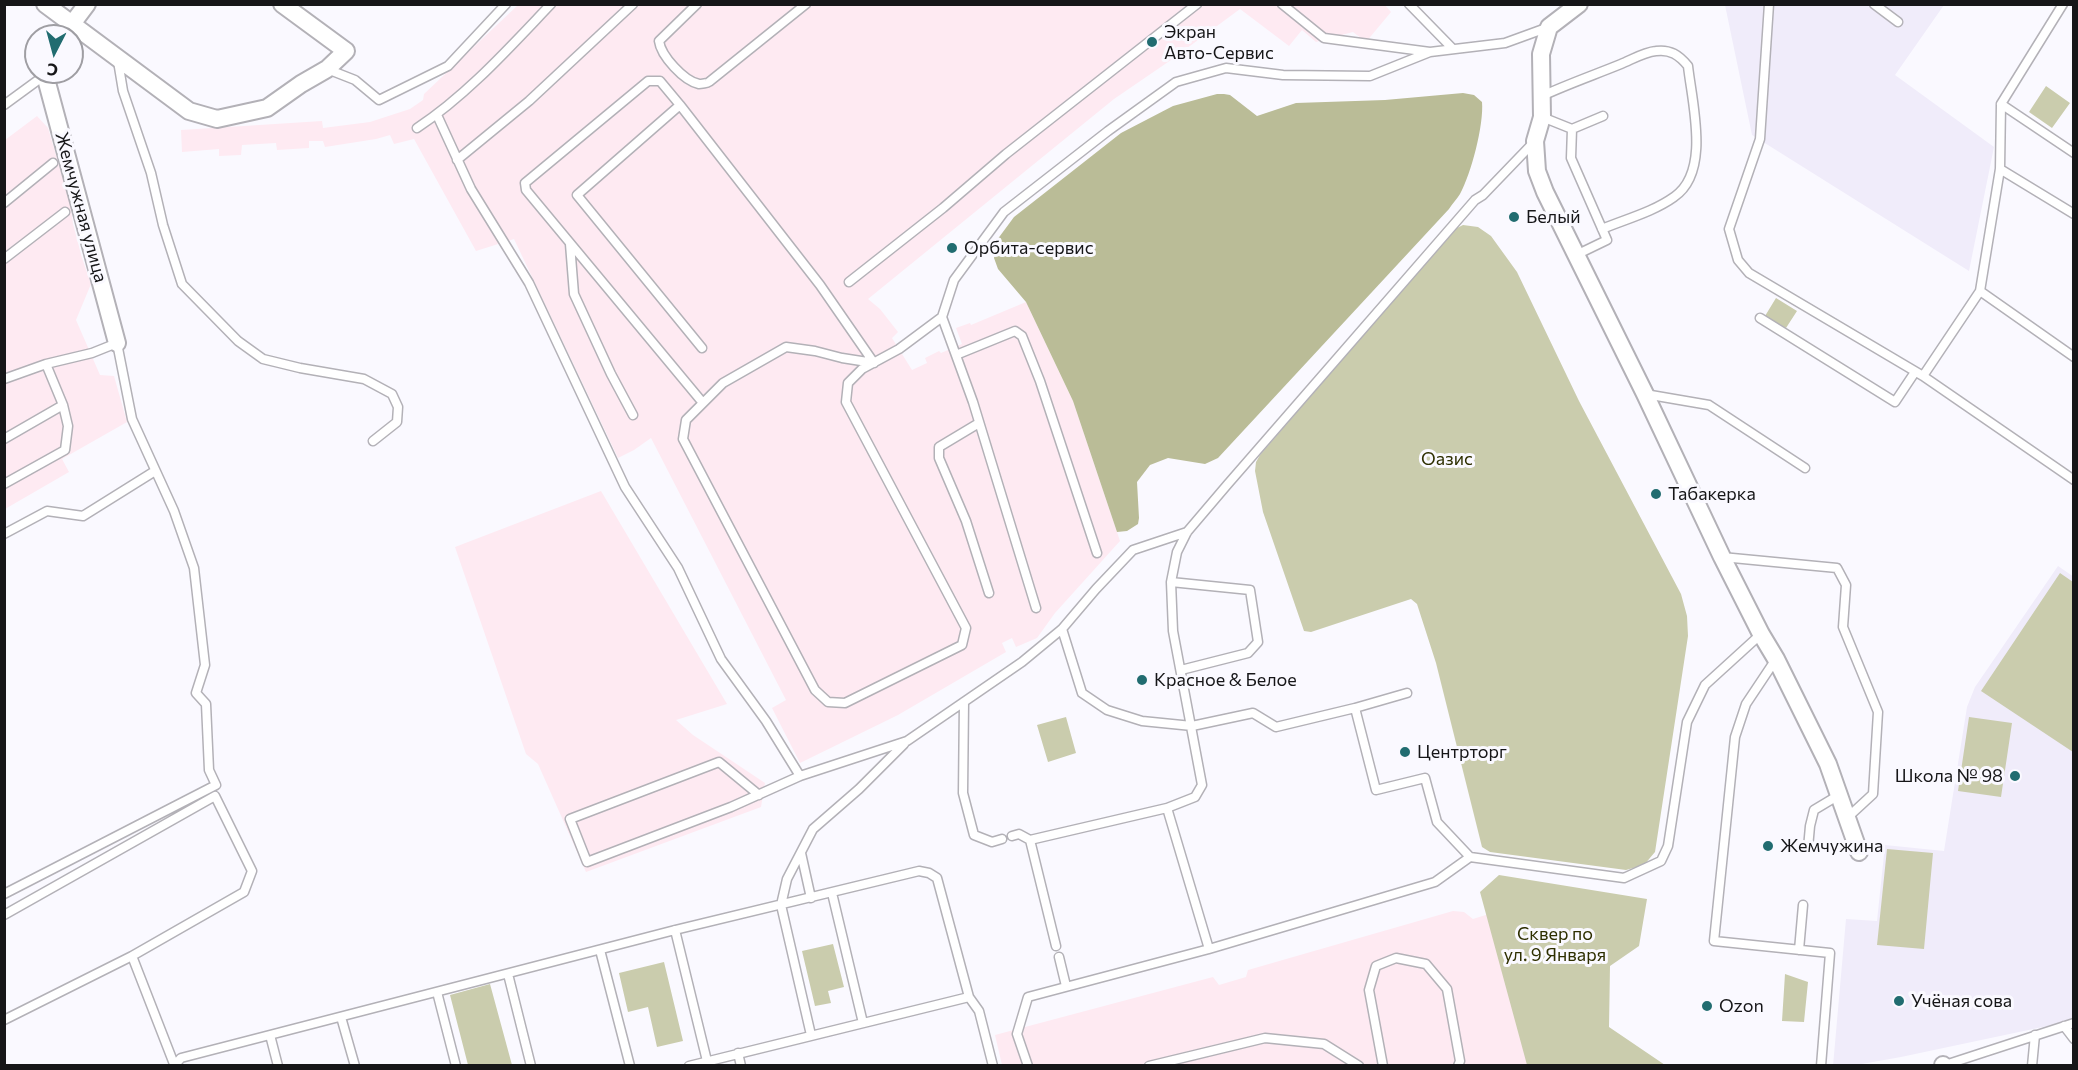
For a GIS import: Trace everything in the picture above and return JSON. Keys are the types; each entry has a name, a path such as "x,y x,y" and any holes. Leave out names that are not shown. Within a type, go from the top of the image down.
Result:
{"street":[{"path":"45,4 62,24"},
{"path":"72,24 87,4"},
{"path":"84,39 117,57 189,111 217,119 267,108 327,69 346,51 282,4"},
{"path":"1579,4 1549,27 1541,54 1542,117 1535,141 1538,171 1545,192 1645,394 1722,557 1828,764 1859,852"},
{"name":"Жемчужная улица","path":"49,84 117,343"}],"lane":[{"path":"327,69 355,80 379,100 448,66 506,4"},
{"path":"417,128 437,115 489,69 551,4"},
{"path":"458,160 529,101 633,4"},
{"path":"697,4 659,41 660,49 683,76 699,84 709,82 806,4"},
{"path":"849,282 943,208 1015,147 1197,4"},
{"path":"1282,4 1324,38 1430,52"},
{"path":"1769,4 1760,140 1729,229 1738,260 1749,273 1919,374 2073,480"},
{"path":"1874,4 1898,22"},
{"path":"1760,318 1895,402 1919,374 1980,291 2000,169 2001,104 2064,4"},
{"path":"1410,5 1453,49"},
{"path":"874,363 786,347 723,383 686,420 683,439 815,690 828,702 845,703 962,645 966,628 846,402 848,382 862,369 874,363 900,350 942,316 954,280 1004,212 1108,131 1176,82 1226,68 1283,75 1370,76 1430,52 1505,43 1549,27"},
{"path":"1542,96 1584,77 1598,74 1655,51 1672,52 1682,58 1688,66 1696,134 1696,156 1685,187 1663,204 1602,229"},
{"path":"117,57 123,91 151,173 163,225 182,284 238,341 263,359 364,379 392,394 398,407 397,422 373,441"},
{"path":"703,402 525,190 525,183 648,81 660,81 680,105 820,285 874,363"},
{"path":"4,105 32,84"},
{"path":"2001,104 2073,153"},
{"path":"680,105 577,195 702,348"},
{"path":"437,115 471,189 529,283 625,487 678,568 721,659 766,721 800,776"},
{"path":"1542,117 1572,129 1603,116"},
{"path":"1572,129 1571,158 1608,240 1576,255"},
{"path":"1012,836 1019,834 1030,840 1167,808 1195,797 1202,785 1173,631 1171,582 1178,552 1187,532 1475,200 1535,141"},
{"path":"4,202 53,163"},
{"path":"2000,169 2073,214"},
{"path":"4,259 65,212"},
{"path":"570,243 574,294 611,374 633,415"},
{"path":"1980,291 2073,357"},
{"path":"942,316 980,423 1036,608"},
{"path":"956,355 1015,331 1022,336 1040,381 1096,553"},
{"path":"4,379 46,364 92,353 117,343 132,419 174,511 194,568 205,665 196,693 206,704 209,770 216,785 4,894"},
{"path":"4,484 65,450 68,426 63,405 46,364"},
{"path":"1645,394 1709,405 1805,468"},
{"path":"4,439 63,405"},
{"path":"980,423 939,447 939,458 966,521 989,593"},
{"path":"4,534 47,511 82,516 154,471"},
{"path":"811,1035 781,905 787,879 813,829 859,789 907,741 1022,662 1062,628 1133,550 1187,532"},
{"path":"1722,557 1837,568 1846,585 1843,627 1878,712 1873,794 1847,819"},
{"path":"1171,582 1250,590 1258,642 1248,653 1181,670"},
{"path":"1062,628 1082,693 1107,710 1142,721 1192,726 1253,713 1276,727 1407,693"},
{"path":"1355,708 1376,790 1425,778 1437,822 1470,856 1624,878 1660,861 1668,846 1687,722 1705,685 1761,633"},
{"path":"1776,659 1746,705 1735,737 1714,941 1830,953 1821,1065"},
{"path":"964,702 963,793 974,835 992,842 1002,839"},
{"path":"759,795 719,762 570,819 587,861 759,795 800,776 907,741"},
{"path":"1808,848 1814,810 1839,795"},
{"path":"4,915 215,796 252,871 244,892 132,956 4,1020"},
{"path":"1167,808 1209,949"},
{"path":"1030,840 1056,946"},
{"path":"801,853 811,898"},
{"path":"1028,1065 1017,1034 1028,996 1209,949 1435,882 1470,856"},
{"path":"132,956 174,1065 182,1058 270,1035 675,930 919,871 937,878 969,997 979,1011 993,1065"},
{"path":"832,893 863,1023"},
{"path":"1799,950 1803,906"},
{"path":"675,930 707,1061"},
{"path":"600,950 630,1065"},
{"path":"1059,957 1066,986"},
{"path":"1383,1065 1369,990 1377,966 1396,958 1426,964 1447,989 1460,1061 1458,1065"},
{"path":"508,974 531,1065"},
{"path":"437,992 456,1065"},
{"path":"688,1065 969,997"},
{"path":"341,1017 355,1065"},
{"path":"1943,1065 2073,1023"},
{"path":"2064,1026 2073,1039"},
{"path":"270,1035 278,1065"},
{"path":"2032,1065 2035,1035"},
{"path":"1149,1065 1265,1038 1324,1044 1359,1065"},
{"path":"738,1053 741,1065"}],"shaded area":[{"path":"1384,4 1391,12 1366,42 1353,32 1316,42 1302,30 1289,46 1240,9 1114,99 868,299 880,309 898,332 892,338 912,370 927,363 925,358 962,344 956,328 970,323 971,325 1026,302 1073,401 1120,541 1055,613 1037,638 1016,647 1012,638 1002,643 1006,652 898,715 800,763 772,708 786,700 651,438 618,458 514,239 476,251 414,139 394,144 390,135 325,147 323,141 309,141 309,148 277,150 276,143 242,145 241,155 219,156 219,149 182,152 181,130 322,121 323,128 370,122 410,109 423,100 424,94 518,5"},
{"path":"1725,5 1944,5 1895,75 1994,147 1969,271 1752,135"},
{"path":"37,116 48,128 91,284 76,320 100,375 114,376 127,422 62,459 69,472 5,509 5,140"},
{"path":"601,491 727,704 676,720 693,735 765,783 761,807 586,872 538,764 526,754 455,547"},
{"name":"Школа № 98","path":"2058,566 2074,577 2073,1018 2052,1025 1901,1057 1856,1065 1833,1066 1846,919 1877,921 1885,845 1944,851 1967,707 1975,687"},
{"path":"1453,911 1464,912 1473,919 1492,913 1555,1065 1002,1065 995,1035 1213,977 1219,985 1246,977 1248,970"}],"green space":[{"path":"2046,86 2070,103 2052,128 2029,112"},
{"path":"1463,93 1474,95 1482,102 1481,123 1468,174 1460,194 1449,209 1218,458 1205,464 1168,458 1150,465 1137,482 1138,524 1127,531 1117,532 1073,401 1026,302 998,269 994,258 997,240 1014,217 1121,133 1173,106 1224,94 1230,95 1257,116 1296,103 1385,100"},
{"name":"Оазис","path":"1463,225 1478,227 1491,236 1517,272 1579,401 1681,594 1687,616 1688,636 1655,852 1644,865 1626,870 1490,852 1482,847 1436,663 1417,604 1411,599 1311,632 1304,631 1263,512 1255,471 1260,455 1455,229"},
{"path":"1776,298 1797,311 1786,328 1765,316"},
{"path":"2060,573 2073,582 2073,752 1981,691"},
{"path":"1066,717 1076,753 1048,762 1037,725"},
{"path":"1969,717 2012,723 2001,797 1958,791"},
{"path":"1887,849 1933,853 1924,949 1877,945"},
{"name":"Сквер по ул. 9 Января","path":"1499,875 1647,899 1639,946 1610,966 1609,1027 1665,1065 1527,1065 1480,892"},
{"path":"833,944 844,987 828,991 831,1003 815,1006 802,951"},
{"path":"664,962 683,1041 657,1047 648,1007 628,1012 619,973"},
{"path":"1785,974 1808,982 1804,1022 1782,1021"},
{"path":"490,984 512,1065 468,1065 450,995"}],"place":[{"name":"Экран Авто-Сервис","path":"1152,42"},
{"name":"Белый","path":"1514,217"},
{"name":"Орбита-сервис","path":"952,248"},
{"name":"Табакерка","path":"1656,494"},
{"name":"Красное & Белое","path":"1142,680"},
{"name":"Центрторг","path":"1405,752"},
{"name":"Школа № 98","path":"2015,776"},
{"name":"Жемчужина","path":"1768,846"},
{"name":"Учёная сова","path":"1899,1001"},
{"name":"Ozon","path":"1707,1006"}]}
